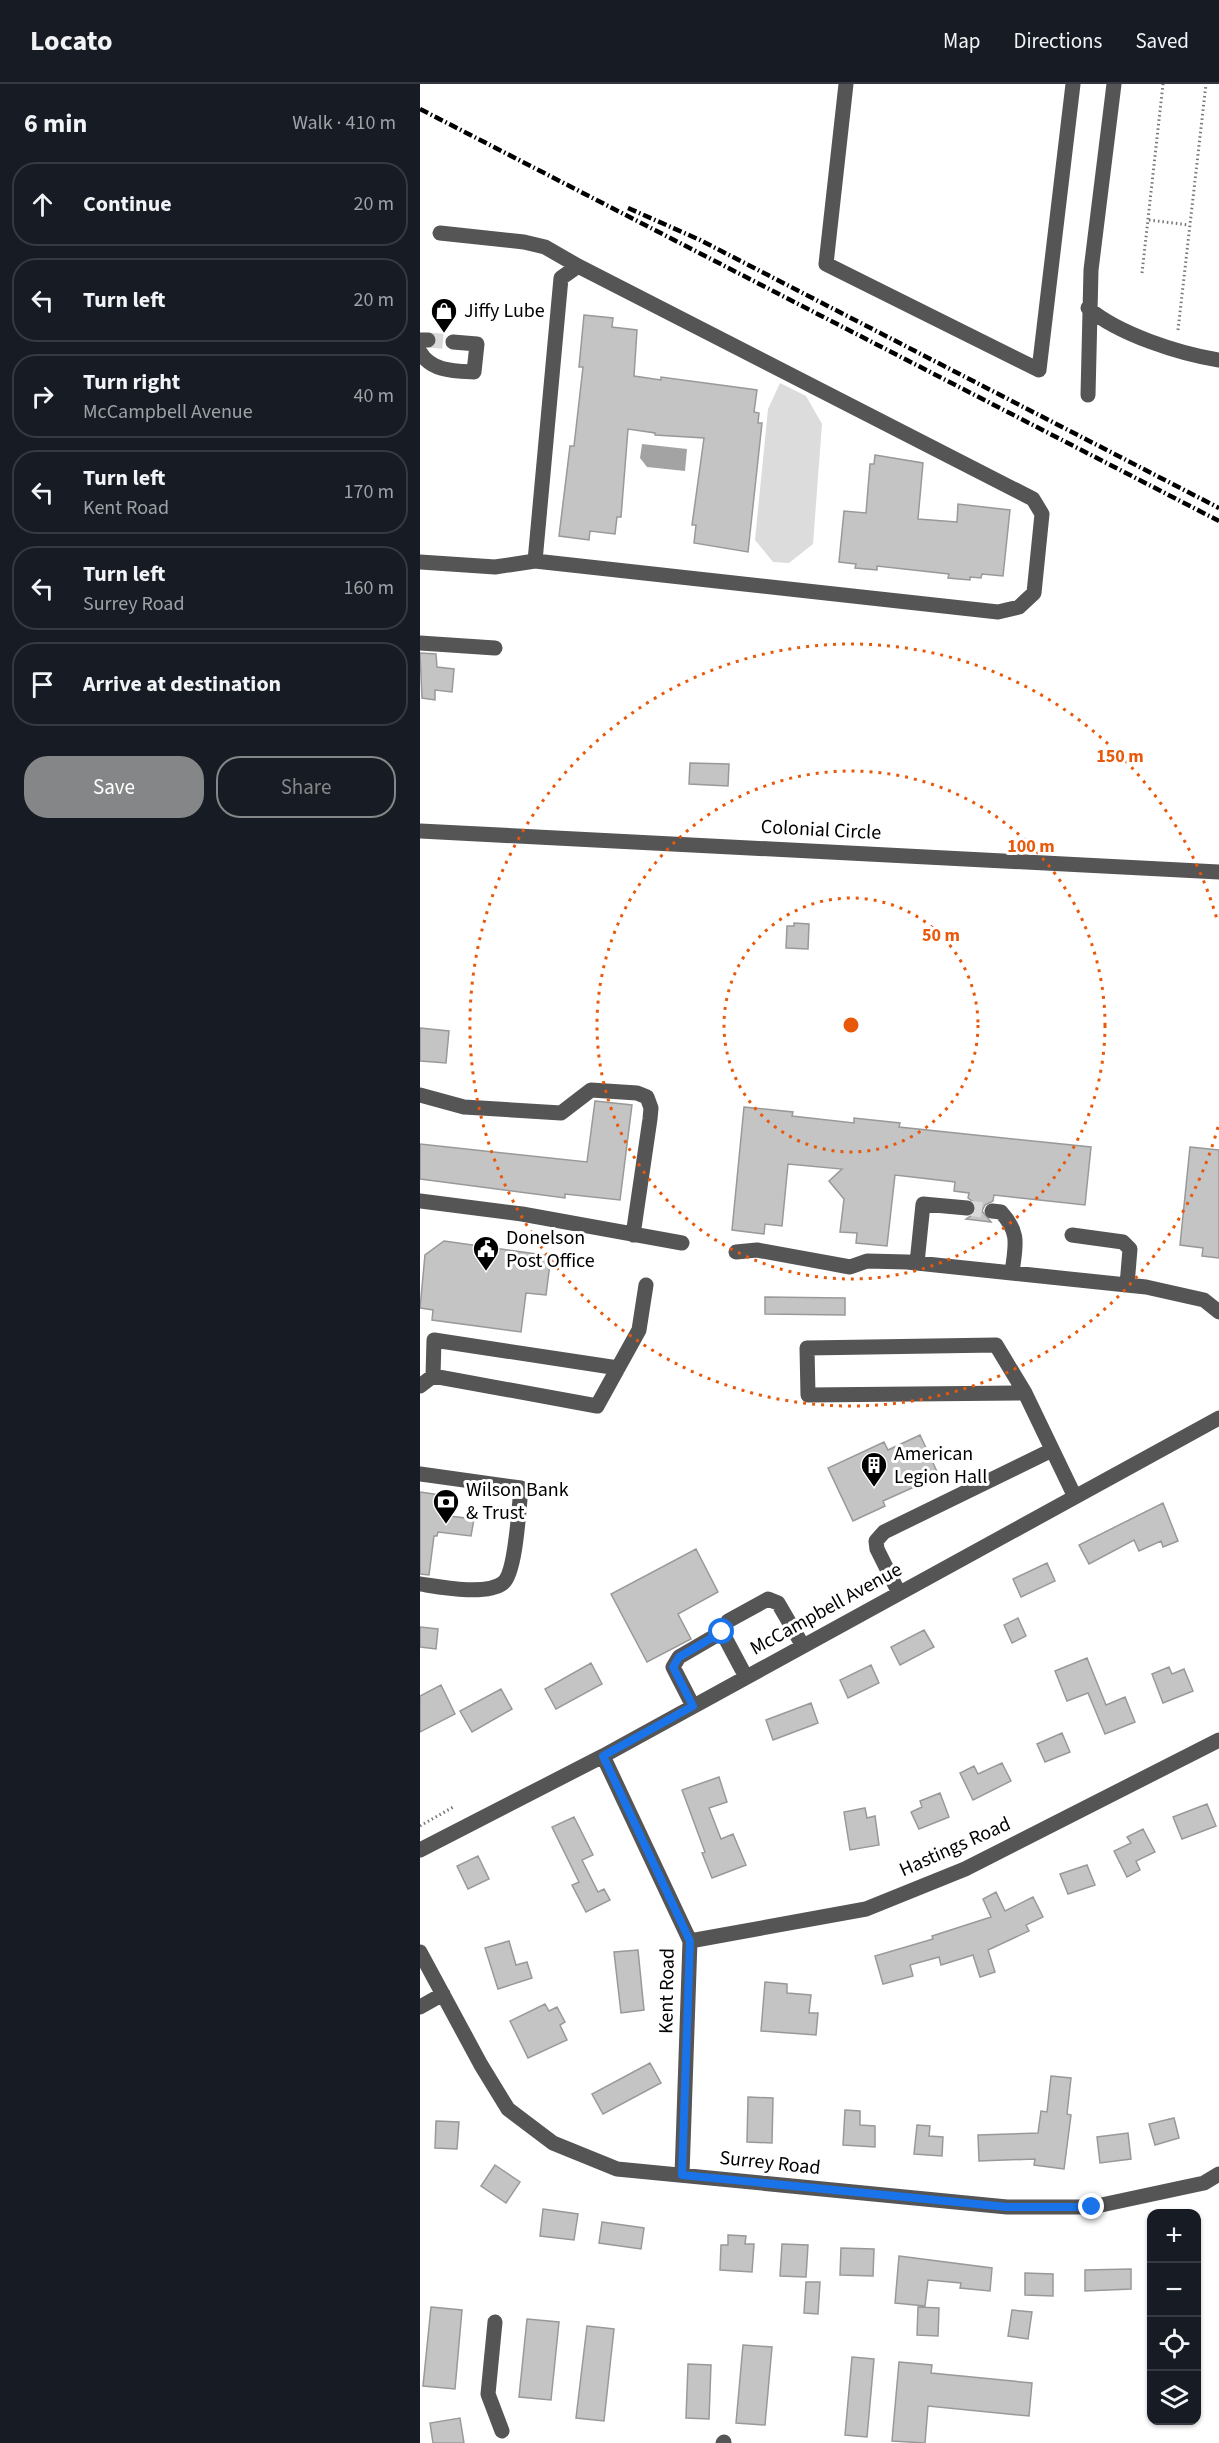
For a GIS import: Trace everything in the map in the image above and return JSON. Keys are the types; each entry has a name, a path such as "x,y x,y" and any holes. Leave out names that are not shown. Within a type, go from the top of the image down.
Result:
{"street":[{"path":"846,84 826,264 1039,370 1072,84"},
{"path":"1088,395 1088,308 1114,84"},
{"path":"420,562 495,567 535,561 998,612 1019,607 1034,593 1042,514 1034,499 545,247 524,242 440,233"},
{"path":"535,561 561,278 578,266"},
{"path":"1088,308 1102,320 1150,340 1219,360"},
{"path":"423,344 425,361 438,368 474,372 477,344 453,342"},
{"path":"420,643 495,648"},
{"name":"Colonial Circle","path":"420,831 1219,872"},
{"path":"420,1095 464,1107 561,1113 591,1090 637,1093 647,1097 651,1108 650,1119 633,1234"},
{"path":"420,1201 522,1214 682,1243"},
{"path":"917,1263 923,1204 967,1208"},
{"path":"992,1211 1002,1212 1012,1224 1016,1235 1012,1273"},
{"path":"1072,1235 1123,1242 1130,1249 1127,1285"},
{"path":"736,1252 757,1250 850,1267 867,1261 917,1263 1127,1285 1204,1300 1219,1312"},
{"path":"420,1386 434,1376 597,1406 639,1330 646,1285"},
{"path":"434,1376 434,1340 618,1368"},
{"path":"1025,1393 808,1395 807,1348 996,1345 1025,1393 1075,1497"},
{"name":"McCampbell Avenue","path":"420,1850 603,1756 1219,1418"},
{"path":"899,1593 877,1549 876,1540 884,1532 1052,1450"},
{"path":"420,1474 521,1488 508,1579 497,1587 488,1589 420,1584"},
{"path":"693,1706 673,1667 679,1657 722,1632 728,1622 768,1599 778,1603 802,1646"},
{"path":"722,1632 746,1677"},
{"name":"Hastings Road","path":"690,1941 866,1909 965,1869 1219,1740"},
{"name":"Kent Road","path":"603,1756 690,1941 682,2175"},
{"name":"Surrey Road","path":"420,1952 508,2109 553,2143 617,2169 1007,2207 1092,2207 1204,2183 1219,2174"},
{"path":"420,2007 443,1994"},
{"path":"495,2322 488,2394 502,2431"}],"path":[{"path":"1142,273 1162,84"},
{"path":"1178,330 1206,84"},
{"path":"1149,220 1190,225"},
{"path":"420,1826 455,1806"}],"shaded area":[{"path":"780,383 806,396 822,424 813,544 789,563 773,562 755,540 768,409"},
{"path":"642,444 687,449 685,471 647,467 640,458"}],"building":[{"path":"584,315 613,318 612,327 637,330 634,376 661,380 661,377 757,390 754,412 759,413 758,423 762,423 748,552 694,543 696,525 692,525 704,438 655,435 655,433 628,429 621,517 617,517 615,534 590,531 589,540 559,536 570,446 574,446 583,367 579,367"},
{"path":"875,455 923,463 918,519 957,522 958,504 1010,510 1003,576 982,574 981,578 970,577 970,580 948,578 949,574 877,566 877,570 855,568 856,564 839,562 844,511 866,513 870,464 874,464"},
{"path":"420,653 436,654 437,667 454,669 452,692 435,690 435,700 422,698"},
{"path":"690,763 729,764 728,786 689,784"},
{"path":"794,923 809,924 808,949 786,948 787,926 794,926"},
{"path":"420,1028 449,1031 446,1063 420,1061"},
{"path":"595,1101 632,1105 620,1200 565,1194 565,1198 420,1179 420,1144 587,1162"},
{"path":"744,1107 793,1112 792,1116 854,1123 854,1118 900,1123 899,1127 1091,1147 1085,1205 994,1195 993,1201 985,1205 982,1211 991,1222 966,1219 975,1213 976,1204 968,1198 969,1193 954,1191 955,1182 895,1175 887,1246 856,1243 857,1233 840,1232 844,1199 829,1181 842,1169 788,1164 782,1226 765,1224 764,1234 732,1230"},
{"path":"1190,1147 1219,1150 1219,1258 1202,1256 1203,1248 1180,1245"},
{"name":"Donelson Post Office","path":"444,1241 551,1256 546,1295 526,1293 521,1332 432,1320 433,1310 420,1308 425,1255"},
{"path":"765,1297 845,1298 845,1315 765,1314"},
{"name":"American Legion Hall","path":"920,1435 939,1476 883,1501 885,1506 853,1521 828,1468 884,1442 888,1450"},
{"name":"Wilson Bank & Trust","path":"420,1492 440,1495 441,1515 474,1519 471,1536 438,1532 437,1536 434,1536 429,1575 420,1574"},
{"path":"1163,1503 1178,1541 1163,1547 1161,1541 1139,1551 1134,1540 1089,1564 1079,1545"},
{"path":"696,1549 718,1592 678,1614 691,1639 647,1662 611,1594"},
{"path":"1047,1563 1055,1581 1021,1597 1013,1579"},
{"path":"1018,1618 1026,1636 1012,1643 1004,1625"},
{"path":"420,1627 438,1629 436,1649 420,1647"},
{"path":"924,1630 934,1647 900,1665 891,1647"},
{"path":"1087,1658 1106,1705 1125,1697 1135,1722 1105,1734 1088,1693 1067,1701 1055,1671"},
{"path":"591,1663 602,1684 556,1709 545,1689"},
{"path":"871,1665 879,1683 848,1698 840,1680"},
{"path":"1169,1667 1172,1674 1184,1669 1193,1691 1163,1703 1152,1674"},
{"path":"441,1685 455,1714 420,1732 420,1696"},
{"path":"501,1689 512,1709 472,1732 460,1711"},
{"path":"811,1703 818,1723 773,1740 766,1720"},
{"path":"1062,1733 1070,1752 1045,1762 1037,1744"},
{"path":"1002,1763 1011,1781 973,1800 960,1773 974,1766 978,1774"},
{"path":"719,1777 727,1802 709,1808 721,1839 733,1834 746,1865 712,1878 682,1790"},
{"path":"940,1793 949,1817 919,1829 911,1812 922,1807 920,1801"},
{"path":"1207,1804 1216,1826 1182,1839 1173,1817"},
{"path":"865,1808 867,1818 875,1816 879,1845 850,1850 844,1812"},
{"path":"574,1817 593,1855 582,1860 598,1892 604,1889 610,1900 586,1912 572,1885 579,1882 552,1827"},
{"path":"1143,1829 1155,1852 1136,1861 1140,1870 1127,1877 1114,1851 1131,1843 1127,1837"},
{"path":"478,1856 489,1879 468,1889 457,1866"},
{"path":"1087,1865 1095,1885 1068,1894 1060,1874"},
{"path":"996,1892 1005,1911 1033,1897 1043,1917 1026,1925 1029,1931 988,1950 995,1972 980,1977 973,1955 941,1965 939,1957 910,1965 913,1976 883,1984 875,1956 933,1939 932,1936 991,1917 983,1899"},
{"path":"509,1941 516,1965 527,1962 532,1978 498,1989 485,1948"},
{"path":"638,1950 644,2010 621,2013 614,1952"},
{"path":"765,1982 787,1984 787,1993 811,1995 809,2013 818,2013 816,2035 761,2031"},
{"path":"545,2004 549,2011 557,2007 565,2022 560,2025 567,2040 528,2058 510,2021"},
{"path":"650,2063 661,2083 603,2114 592,2094"},
{"path":"1051,2076 1071,2078 1067,2114 1071,2115 1064,2169 1034,2165 1035,2159 979,2161 978,2135 1038,2133 1041,2111 1047,2112"},
{"path":"748,2097 773,2098 772,2143 747,2142"},
{"path":"845,2110 860,2111 860,2125 875,2126 875,2147 843,2145"},
{"path":"1174,2118 1179,2138 1155,2145 1149,2124"},
{"path":"436,2121 459,2122 457,2149 435,2148"},
{"path":"917,2125 930,2126 929,2136 943,2137 942,2156 914,2154"},
{"path":"1128,2133 1131,2159 1100,2163 1097,2137"},
{"path":"495,2165 520,2182 506,2203 481,2186"},
{"path":"543,2209 578,2214 574,2240 540,2236"},
{"path":"602,2222 644,2228 641,2249 599,2243"},
{"path":"728,2235 746,2236 745,2244 754,2244 752,2272 720,2270 721,2245 728,2245"},
{"path":"782,2244 808,2245 806,2277 780,2276"},
{"path":"841,2248 874,2249 873,2276 840,2275"},
{"path":"899,2256 992,2268 990,2291 960,2288 961,2283 928,2280 925,2306 895,2303"},
{"path":"1131,2269 1131,2289 1085,2291 1085,2270"},
{"path":"1025,2273 1053,2274 1053,2296 1025,2295"},
{"path":"806,2282 820,2282 818,2314 804,2313"},
{"path":"431,2307 462,2310 455,2389 423,2386"},
{"path":"918,2307 939,2308 938,2336 917,2335"},
{"path":"1012,2310 1032,2312 1028,2339 1008,2336"},
{"path":"527,2319 559,2322 551,2400 519,2397"},
{"path":"587,2326 614,2329 604,2421 576,2418"},
{"path":"743,2345 772,2347 765,2425 736,2423"},
{"path":"852,2357 874,2359 867,2437 845,2435"},
{"path":"899,2362 932,2365 931,2373 1032,2383 1029,2416 928,2406 925,2443 892,2441"},
{"path":"688,2364 711,2365 709,2419 686,2418"},
{"path":"460,2418 464,2443 433,2443 430,2423"}],"tunnel":[{"path":"428,340 453,342"},
{"path":"967,1208 992,1211"}],"railway":[{"path":"420,109 1219,521"},
{"path":"628,208 700,240 1219,508"}],"place":[{"name":"Jiffy Lube","path":"444,334"},
{"name":"Donelson Post Office","path":"486,1272"},
{"name":"American Legion Hall","path":"874,1488"},
{"name":"Wilson Bank & Trust","path":"446,1525"}],"route":[{"path":"722,1632 679,1657 673,1667 693,1706 603,1756 690,1941 682,2175 1007,2207 1092,2207"}]}
